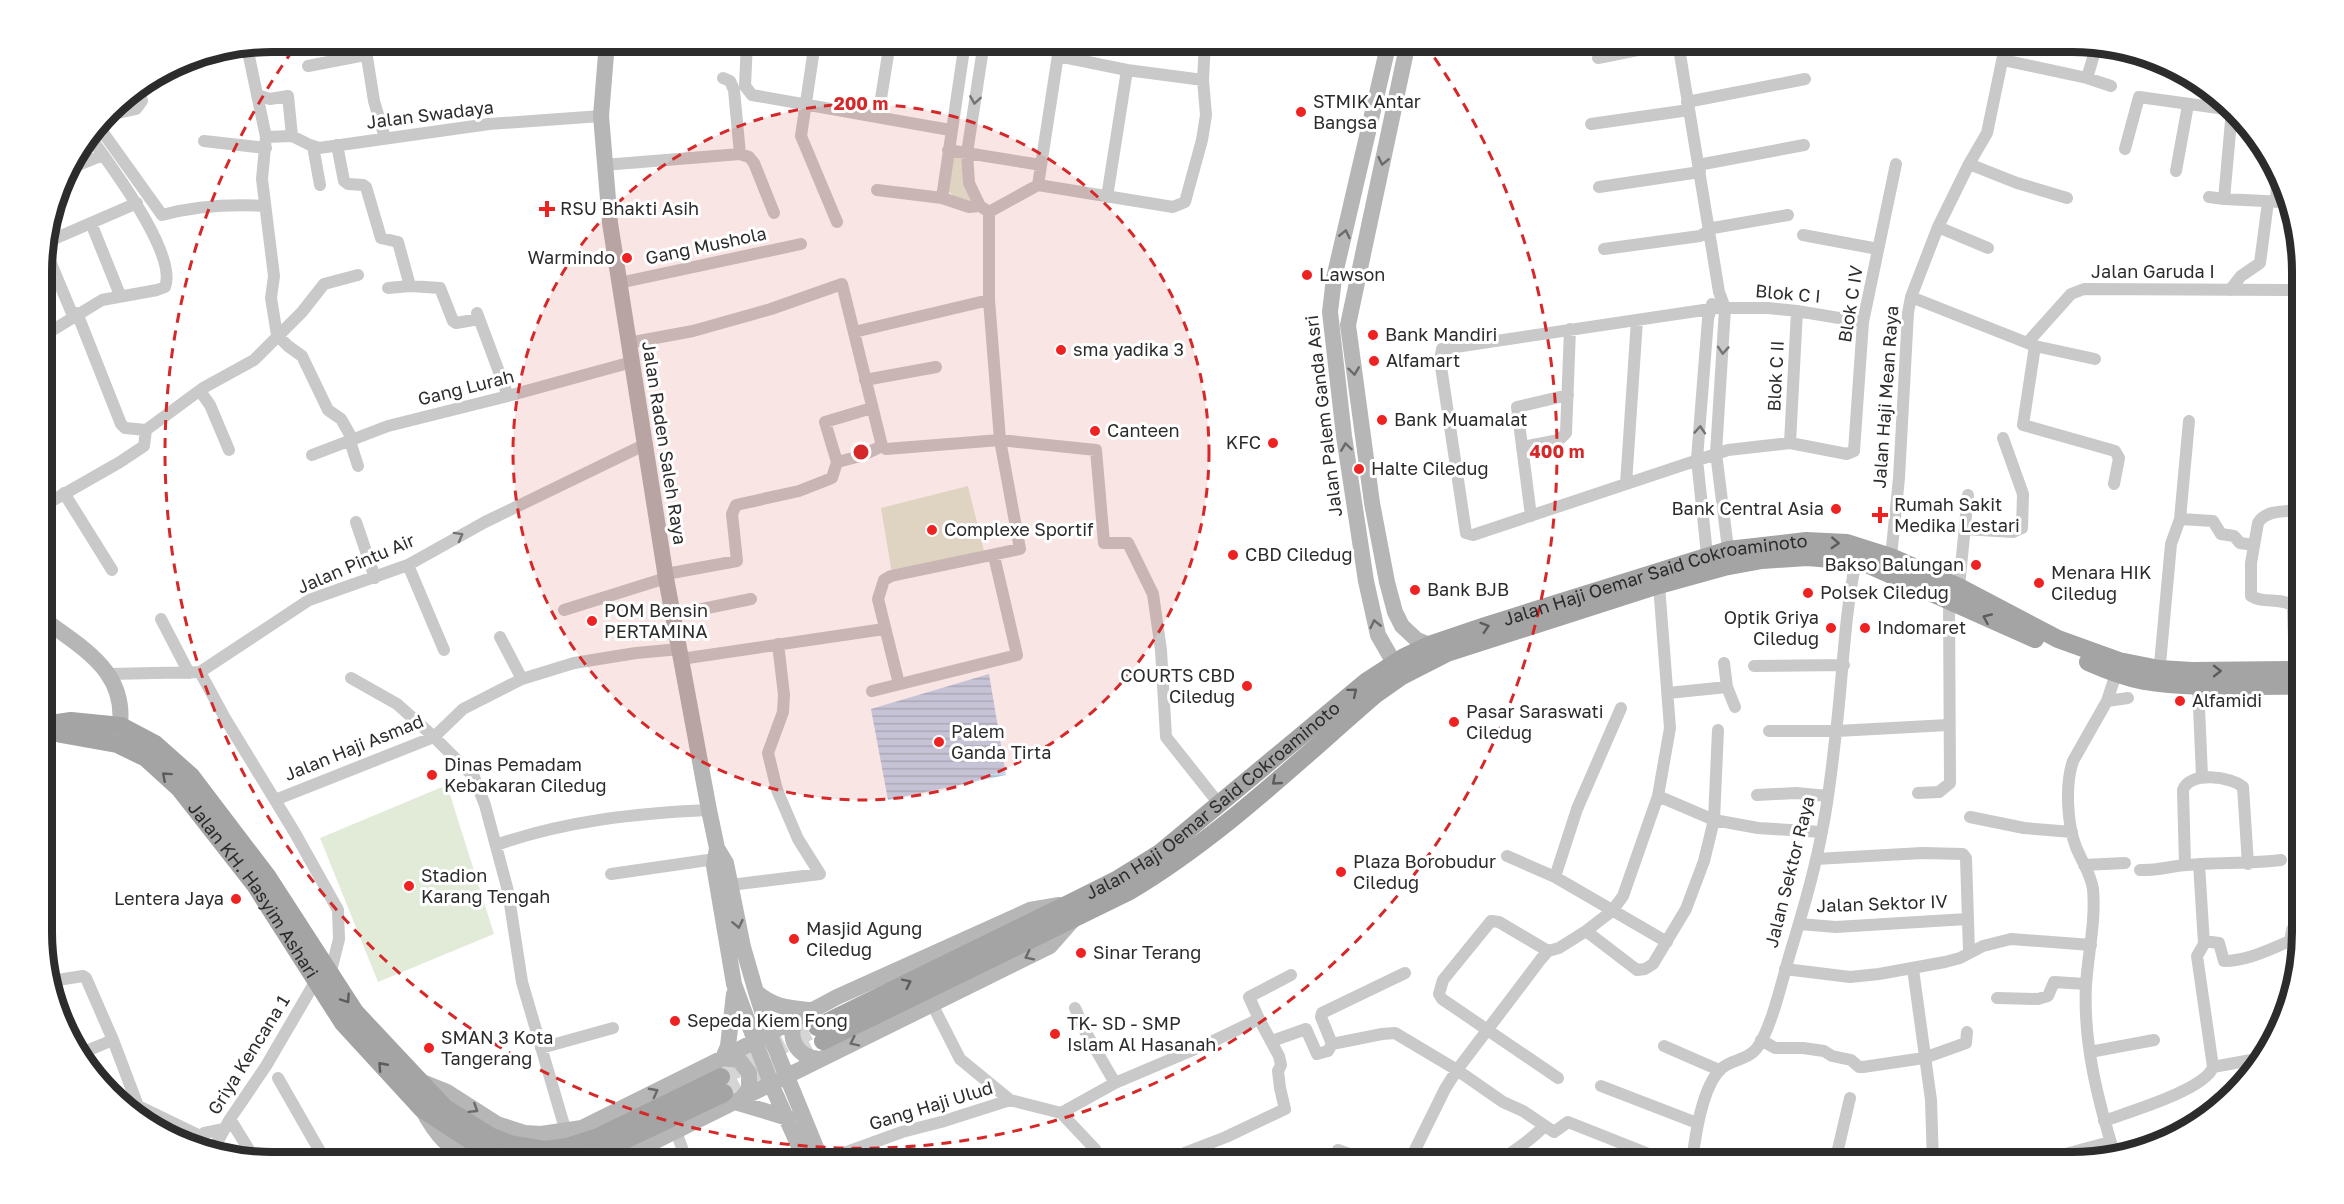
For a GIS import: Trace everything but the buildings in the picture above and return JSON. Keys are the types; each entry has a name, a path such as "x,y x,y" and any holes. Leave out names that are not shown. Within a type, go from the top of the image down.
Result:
{"main road":[{"name":"Jalan Haji Oemar Said Cokroaminoto","path":"812,1024 1072,911 1128,892 1167,869 1214,834 1375,695 1398,670 1429,645 1708,564 1796,542 1846,543 1891,557 1954,594"},
{"name":"Jalan Haji Oemar Said Cokroaminoto","path":"1730,558 1762,560 1807,556 1856,561 1954,594 2118,668 2198,684 2292,676"},
{"name":"Jalan Haji Oemar Said Cokroaminoto","path":"1072,911 1160,853 1366,681 1659,585 1708,564"},
{"name":"Jalan Haji Oemar Said Cokroaminoto","path":"2159,676 2292,675"},
{"name":"Jalan KH. Hasyim Ashari","path":"52,730 61,734 119,735 179,788 261,881 322,978 343,1023 422,1109 490,1152"},
{"name":"Jalan KH. Hasyim Ashari","path":"322,978 445,1108 490,1136 510,1144 545,1150 567,1147 730,1092"},
{"name":"Jalan KH. Hasyim Ashari","path":"601,1152 730,1092"}],"street":[{"name":"Jalan Raden Saleh Raya","path":"606,52 602,116 604,165 619,283 666,576 710,810 716,853 714,866 723,928 734,984 754,1041 802,1152"},
{"path":"747,52 745,86 752,95 950,130"},
{"path":"813,52 801,136 837,222"},
{"path":"878,117 888,52"},
{"path":"942,198 950,130 963,52"},
{"path":"899,684 878,599 884,580 891,576 1020,549 1000,440 984,209 969,183 967,153 982,52"},
{"path":"1038,184 1059,52"},
{"path":"877,190 942,198 969,207 984,209 1038,184 1173,207 1185,202 1202,140 1206,115 1203,80 1204,52"},
{"name":"Jalan Palem Ganda Asri","path":"1387,52 1334,278 1330,312 1354,505 1368,594 1378,635 1398,670"},
{"name":"Jalan Palem Ganda Asri","path":"1406,52 1348,325 1372,503 1387,582 1395,612 1402,626 1410,634 1429,645"},
{"path":"1598,58 1628,52"},
{"path":"1680,52 1719,292 1725,309 1716,453 1730,558"},
{"name":"Jalan Haji Mean Raya","path":"1891,557 1899,478 1908,313 1911,297 1938,226 1987,133 2004,52"},
{"path":"248,54 266,143 262,179 274,276 271,298 277,335 302,356 328,410 341,419 351,441 358,466"},
{"path":"2087,78 2094,54"},
{"path":"308,66 364,55 367,57 374,101 385,138"},
{"path":"1058,56 1127,70 1203,80"},
{"path":"2003,60 2087,78 2111,86"},
{"path":"1107,197 1127,70"},
{"path":"723,78 730,81 734,90 740,154"},
{"path":"1591,124 1688,106 1805,79"},
{"path":"257,95 270,99 288,96 292,136"},
{"path":"122,112 136,109 142,100 141,96"},
{"path":"2125,149 2139,97 2218,108"},
{"path":"2176,171 2188,105"},
{"name":"Jalan Swadaya","path":"313,147 489,124 602,116"},
{"path":"2224,199 2232,122"},
{"path":"103,132 162,215 233,204 265,206"},
{"path":"204,141 266,143 292,136 313,147 320,185"},
{"path":"52,330 75,314 102,300 157,290 165,287 168,281 159,247 137,203 95,143"},
{"path":"337,145 345,180 348,184 363,185 366,188 381,238 398,242 410,286"},
{"path":"1599,187 1699,169 1804,145"},
{"path":"948,150 1041,165"},
{"path":"604,165 740,154 749,157 754,163 774,213"},
{"path":"81,164 103,155"},
{"path":"1969,164 2017,183 2067,198"},
{"name":"Blok C IV","path":"1790,443 1847,454 1854,451 1863,322 1896,165"},
{"path":"2209,197 2276,202 2260,263 2241,276 2230,290"},
{"path":"55,238 137,203"},
{"path":"1604,249 1700,236 1713,228 1788,215"},
{"path":"91,223 120,296"},
{"path":"1938,226 1988,248"},
{"path":"1803,235 1878,249"},
{"name":"Gang Mushola","path":"619,283 801,244"},
{"path":"52,277 75,314 121,424 125,428 146,430 200,391 246,366 302,312 324,284 358,275"},
{"path":"628,343 693,331 771,309 842,284 882,446 886,449 1000,440 1096,450 1104,543 1128,543 1153,594 1161,650 1166,737 1220,805"},
{"path":"388,288 410,286 440,288 453,321 456,323 478,316 508,396"},
{"name":"Jalan Garuda I","path":"2032,344 2071,294 2084,289 2292,290"},
{"path":"1708,564 1697,459 1709,310 1719,292"},
{"path":"1911,297 2032,344 2095,358"},
{"path":"854,332 989,300"},
{"name":"Blok C I","path":"1531,516 1473,535 1466,533 1440,360 1442,349 1709,310 1768,308 1863,322"},
{"name":"Blok C II","path":"1790,443 1797,311"},
{"path":"1626,484 1637,320"},
{"path":"1522,447 1563,438 1567,429 1570,329"},
{"path":"2032,344 2023,425 2115,451 2119,458 2114,484"},
{"name":"Gang Lurah","path":"312,455 388,426 632,362"},
{"path":"865,380 936,367"},
{"path":"200,391 210,405 229,450"},
{"path":"1568,395 1517,406 1531,516 1716,453 1790,443"},
{"path":"564,610 666,576 738,560 732,514 736,505 814,487 832,478 837,462 825,422 872,408"},
{"path":"2159,676 2170,544 2180,519 2189,421"},
{"path":"52,500 144,446 146,430"},
{"path":"1965,529 2013,532 2022,528 2023,494 2003,438"},
{"name":"Jalan Pintu Air","path":"195,672 309,600 408,565 485,522 646,444"},
{"path":"837,462 861,456 882,446"},
{"path":"64,493 112,570"},
{"path":"1918,793 1939,792 1950,783 1948,725 1954,594 1968,495"},
{"path":"1354,505 1372,503"},
{"path":"2292,511 2263,516 2258,523 2251,563 2251,596 2256,599 2288,602 2292,605"},
{"path":"2180,519 2213,522 2221,534 2234,536 2240,543 2254,544"},
{"path":"356,522 375,578"},
{"path":"872,691 1017,655 994,556"},
{"name":"Jalan Sektor Raya","path":"1719,1070 1750,1055 1761,1040 1799,924 1816,859 1828,796 1844,665 1850,588 1856,561"},
{"path":"408,565 444,650"},
{"path":"1414,1152 1457,1070 1548,951 1559,948 1586,931 1612,911 1623,896 1658,796 1670,728 1659,585"},
{"path":"674,615 751,599"},
{"name":"Griya Kencana 1","path":"161,620 226,720 339,910 339,939 322,978 216,1144"},
{"path":"52,626 84,649 110,674 120,703 119,735"},
{"name":"Jalan Haji Asmad","path":"275,800 434,737 463,709 522,680 574,663 636,653 680,654 778,644 884,629"},
{"path":"500,637 522,680"},
{"path":"730,885 819,874 798,839 777,790 768,753 783,712 784,695 778,644"},
{"path":"1724,663 1727,687 1735,707"},
{"path":"1754,666 1844,665"},
{"path":"2112,1148 2097,1095 2090,1052 2086,984 2091,945 2093,893 2072,832 2068,794 2069,772 2078,750 2107,701 2118,668"},
{"path":"110,674 195,672"},
{"path":"351,678 397,704 474,777 485,805 508,891 522,982 566,1132"},
{"path":"2198,684 2202,776"},
{"path":"1668,693 1727,687"},
{"path":"2107,701 2128,698"},
{"path":"1555,877 1577,809 1621,708"},
{"path":"1769,731 1948,725"},
{"path":"1586,931 1637,970 1645,969 1653,964 1686,909 1704,861 1714,820 1718,730"},
{"path":"2186,865 2183,790 2187,783 2202,776 2235,782 2242,787 2248,864"},
{"path":"1757,795 1796,793 1828,796"},
{"path":"1658,796 1714,820 1758,828 1822,832"},
{"path":"496,845 534,832 603,819 710,810"},
{"path":"1970,817 2024,828 2072,832"},
{"name":"Jalan Sektor IV","path":"1799,924 1836,927 1967,919 1966,858 1963,854 1941,852 1816,859"},
{"name":"Jalan Raden Saleh Raya","path":"716,853 726,863 743,947 769,1033 818,1152"},
{"path":"611,874 716,853"},
{"path":"1507,856 1555,877 1667,942"},
{"path":"2140,870 2151,871 2199,864 2248,864 2281,860"},
{"path":"2084,865 2125,863"},
{"path":"2104,1121 2184,1091 2206,1077 2213,1067 2198,956 2204,946 2199,864"},
{"name":"Jalan Haji Oemar Said Cokroaminoto","path":"787,1076 1050,946 1072,911"},
{"path":"1967,919 1969,952"},
{"path":"1548,951 1499,922 1491,921 1443,980 1439,994 1442,999 1558,1078"},
{"path":"2204,941 2219,943 2224,961 2247,959 2290,941 2292,930"},
{"path":"1785,969 1850,977 1913,969 1960,957 1998,941 2011,939 2091,945"},
{"path":"1913,969 1931,1100 1933,1152"},
{"path":"1272,1041 1306,1029 1317,1054 1331,1049 1332,1044 1321,1017 1322,1013 1406,973"},
{"path":"58,980 83,975 86,978 138,1106 189,1135"},
{"path":"1187,1152 1226,1137 1285,1109 1278,1071 1281,1065 1272,1041 1248,999 1291,975"},
{"path":"1997,998 2040,999 2048,996 2054,982 2086,984"},
{"path":"730,1092 749,1089 749,1073 739,1060 723,1058 728,1046 733,1014 734,984"},
{"path":"756,992 767,1002 812,1024"},
{"path":"932,1004 960,1059 1010,1100"},
{"path":"1075,1008 1114,1083"},
{"path":"1096,1152 1062,1113 1114,1083 1207,1044 1259,1018"},
{"path":"812,1024 792,1034 795,1045 813,1063 801,1086 816,1122 813,1139"},
{"name":"Jalan Haji Oemar Said Cokroaminoto","path":"769,1033 812,1024"},
{"path":"541,1048 612,1028"},
{"path":"1761,1040 1775,1048 1824,1051 1832,1056 1851,1060 1859,1067 1924,1058 1966,1043 1967,1032"},
{"name":"Jalan KH. Hasyim Ashari","path":"422,1082 447,1092 497,1124 533,1134 566,1132 595,1123 769,1033"},
{"path":"1332,1044 1395,1033 1457,1070 1503,1102 1523,1111 1555,1132 1568,1122 1644,1152"},
{"path":"88,1050 113,1040"},
{"path":"2090,1052 2154,1040"},
{"path":"1664,1046 1719,1070 1713,1079 1697,1123 1693,1152"},
{"path":"2213,1067 2249,1061"},
{"name":"Jalan KH. Hasyim Ashari","path":"634,1152 676,1131 730,1092 771,1084 787,1076"},
{"path":"278,1078 320,1152"},
{"path":"1601,1086 1697,1123"},
{"path":"730,1092 788,1118"},
{"path":"1837,1152 1850,1098"},
{"name":"Gang Haji Ulud","path":"849,1152 902,1132 1010,1100 1062,1113"},
{"name":"Jalan KH. Hasyim Ashari","path":"422,1109 440,1139 458,1152"},
{"path":"198,1139 204,1133 227,1124 248,1150"},
{"path":"1511,1152 1525,1141 1534,1138 1544,1126"},
{"path":"676,1131 683,1152"},
{"path":"2073,1152 2110,1142"}],"green space":[{"path":"949,152 966,154 976,202 959,201 945,188"},
{"name":"Complexe Sportif","path":"968,486 984,551 892,574 881,508"},
{"name":"Stadion Karang Tengah","path":"447,785 494,934 378,982 320,838"}],"water":[{"name":"Palem Ganda Tirta","path":"989,674 1006,775 888,800 871,709"}],"tunnel":[{"path":"721,1077 817,1027"},
{"path":"724,1093 823,1041"}],"place":[{"name":"STMIK Antar Bangsa","path":"1301,112"},
{"name":"RSU Bhakti Asih","path":"547,209"},
{"name":"Warmindo","path":"627,258"},
{"name":"Lawson","path":"1307,275"},
{"name":"Bank Mandiri","path":"1373,335"},
{"name":"sma yadika 3","path":"1061,350"},
{"name":"Alfamart","path":"1374,361"},
{"name":"Bank Muamalat","path":"1382,420"},
{"name":"Canteen","path":"1095,431"},
{"name":"KFC","path":"1273,443"},
{"name":"Halte Ciledug","path":"1359,469"},
{"name":"Bank Central Asia","path":"1836,509"},
{"name":"Rumah Sakit Medika Lestari","path":"1880,515"},
{"name":"Complexe Sportif","path":"932,530"},
{"name":"CBD Ciledug","path":"1233,555"},
{"name":"Bakso Balungan","path":"1976,565"},
{"name":"Menara HIK Ciledug","path":"2039,583"},
{"name":"Bank BJB","path":"1415,590"},
{"name":"Polsek Ciledug","path":"1808,593"},
{"name":"POM Bensin PERTAMINA","path":"592,621"},
{"name":"Optik Griya Ciledug","path":"1831,628"},
{"name":"Indomaret","path":"1865,628"},
{"name":"COURTS CBD Ciledug","path":"1247,686"},
{"name":"Alfamidi","path":"2180,701"},
{"name":"Pasar Saraswati Ciledug","path":"1454,722"},
{"name":"Palem Ganda Tirta","path":"939,742"},
{"name":"Dinas Pemadam Kebakaran Ciledug","path":"432,775"},
{"name":"Plaza Borobudur Ciledug","path":"1341,872"},
{"name":"Stadion Karang Tengah","path":"409,886"},
{"name":"Lentera Jaya","path":"236,899"},
{"name":"Masjid Agung Ciledug","path":"794,939"},
{"name":"Sinar Terang","path":"1081,953"},
{"name":"Sepeda Kiem Fong","path":"675,1021"},
{"name":"TK- SD - SMP Islam Al Hasanah","path":"1055,1034"},
{"name":"SMAN 3 Kota Tangerang","path":"429,1048"}]}
